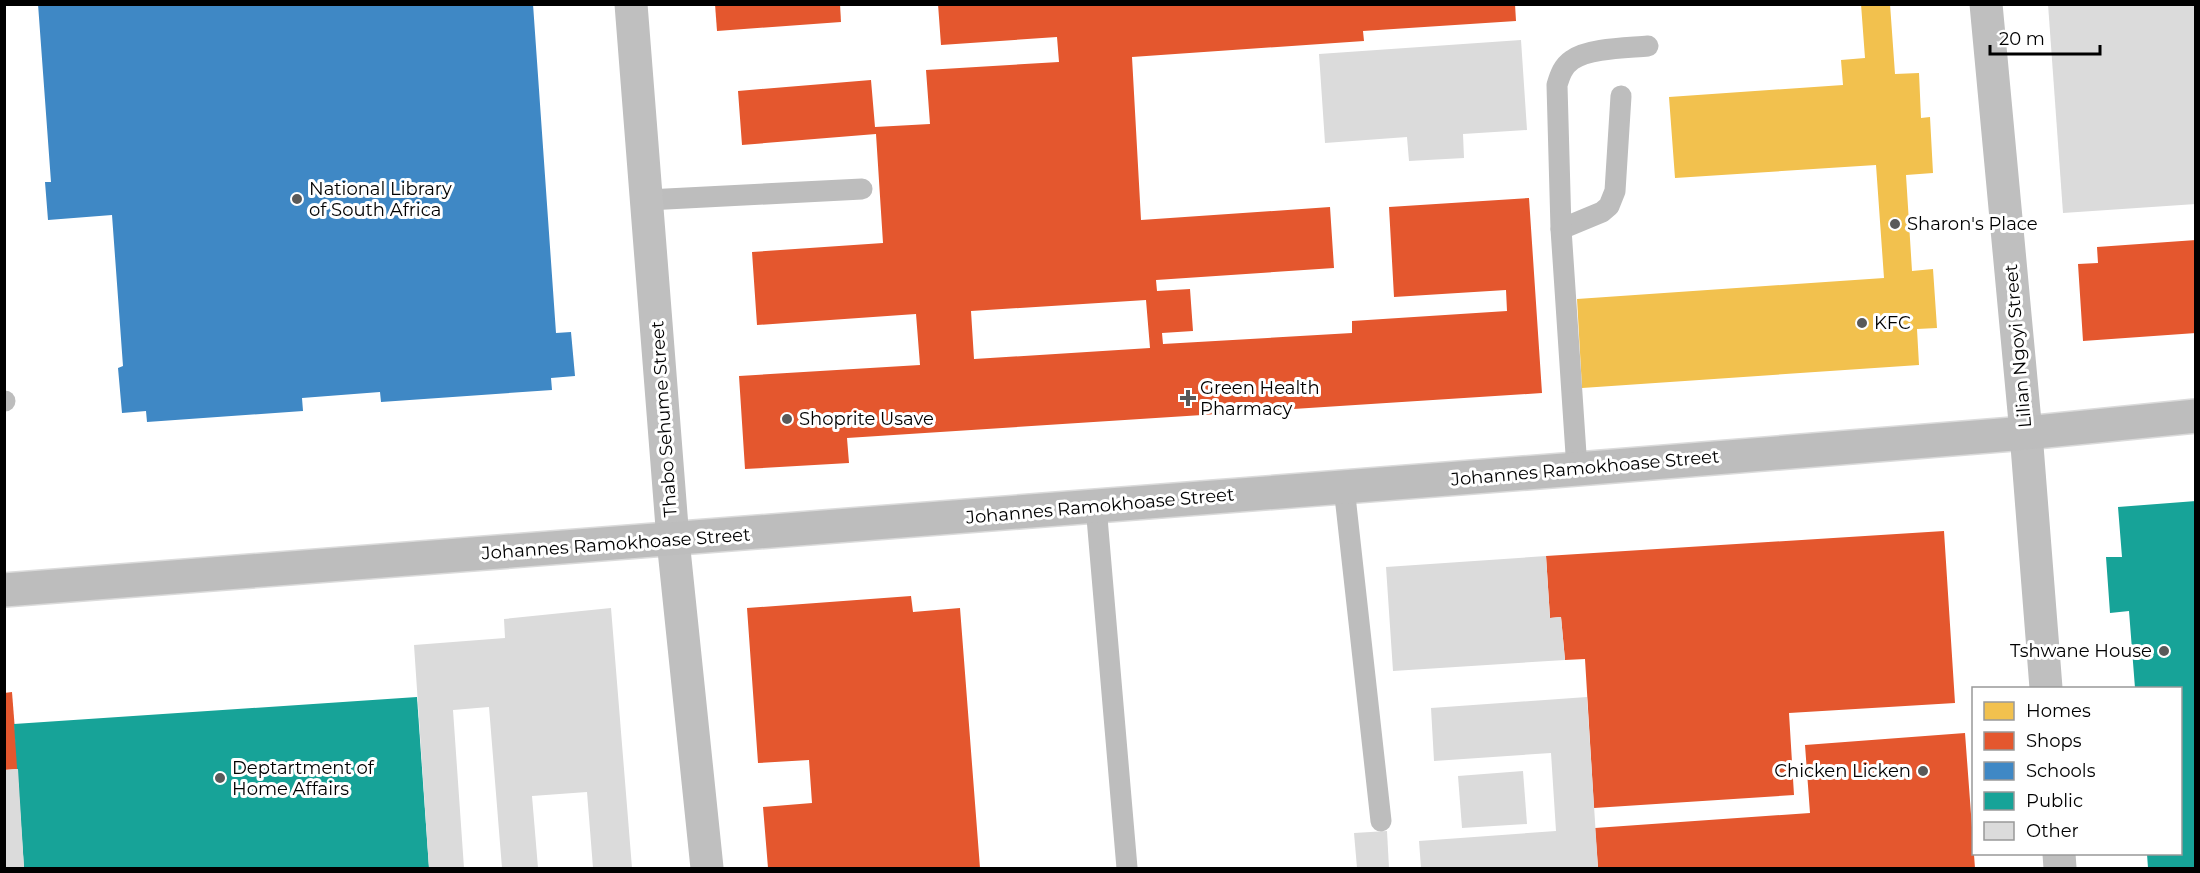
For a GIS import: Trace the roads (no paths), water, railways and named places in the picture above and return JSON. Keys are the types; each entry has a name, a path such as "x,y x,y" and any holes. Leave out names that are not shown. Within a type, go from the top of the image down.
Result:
{"main road":[{"name":"Thabo Sehume Street","path":"631,4 673,540 707,868"},
{"name":"Lilian Ngoyi Street","path":"1986,4 2026,433 2046,687"},
{"name":"Johannes Ramokhoase Street","path":"4,590 1577,469 2026,433 2196,416"}],"lane":[{"path":"1577,469 1561,229 1557,85 1562,70 1571,60 1584,54 1648,46"},
{"path":"1561,229 1602,212 1609,206 1615,191 1621,96"},
{"path":"647,200 862,189"},
{"path":"1344,487 1381,820"},
{"path":"1096,506 1127,868"}],"place":[{"name":"National Library of South Africa","path":"297,199"},
{"name":"Sharon's Place","path":"1895,224"},
{"name":"KFC","path":"1862,323"},
{"name":"Green Health Pharmacy","path":"1188,398"},
{"name":"Shoprite Usave","path":"787,419"},
{"name":"Tshwane House","path":"2164,651"},
{"name":"Chicken Licken","path":"1923,771"},
{"name":"Deptartment of Home Affairs","path":"220,778"}]}
